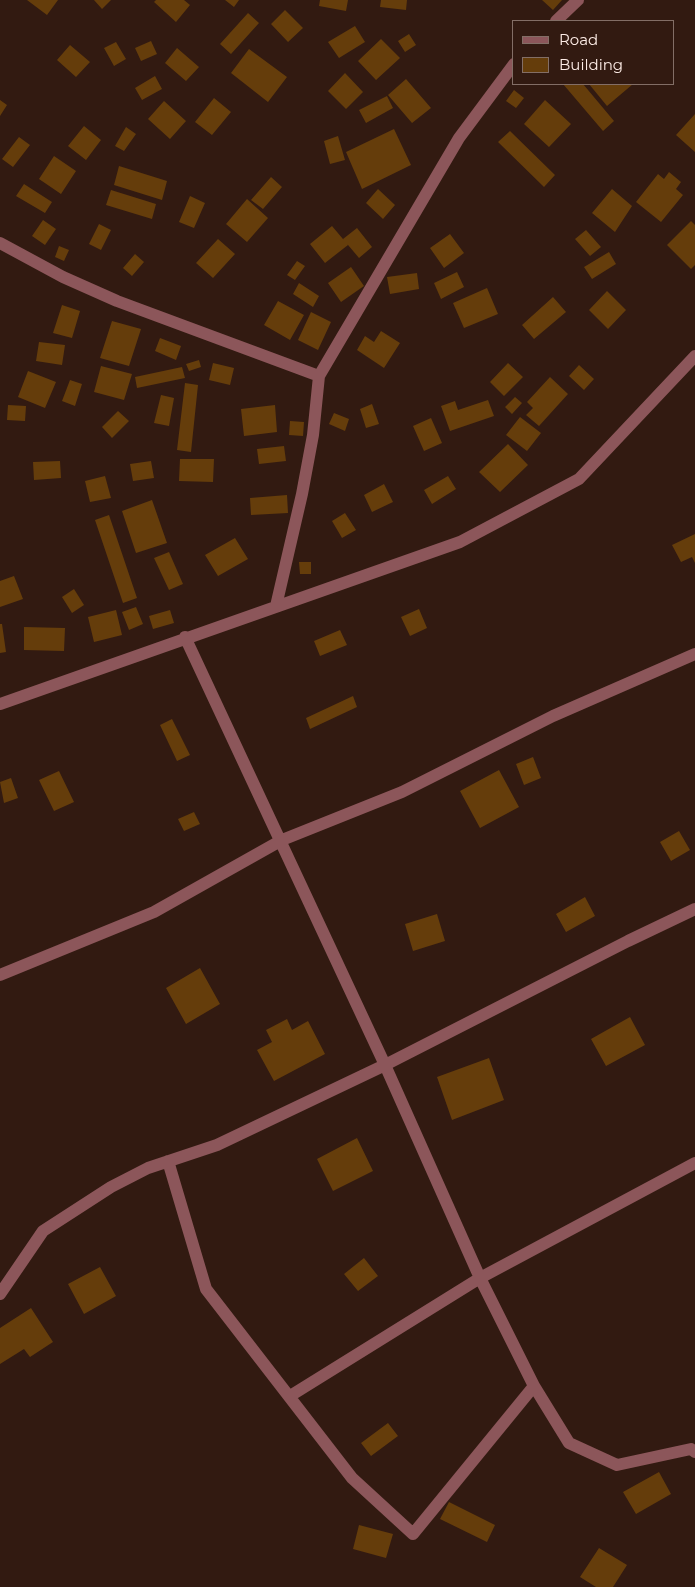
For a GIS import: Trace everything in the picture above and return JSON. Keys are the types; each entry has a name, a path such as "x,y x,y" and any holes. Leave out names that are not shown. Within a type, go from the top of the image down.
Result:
{"street":[{"path":"557,20 578,0"},
{"path":"276,606 304,484 313,435 319,376 459,138 512,67"},
{"path":"0,243 63,277 117,301 319,376"},
{"path":"0,704 460,542 579,479 695,356"},
{"path":"185,638 282,840 480,1278 534,1386 569,1443 617,1465 691,1449 695,1452"},
{"path":"0,975 154,912 282,840 402,792 553,716 695,654"},
{"path":"0,1294 44,1231 112,1187 148,1168 217,1145 385,1065 628,941 695,909"},
{"path":"168,1161 206,1289 352,1478 413,1534 534,1386"},
{"path":"290,1396 480,1278 695,1163"}],"building":[{"path":"27,0 58,0 47,15"},
{"path":"94,0 111,0 102,9"},
{"path":"156,0 184,0 190,5 176,22 154,2"},
{"path":"225,0 239,0 234,7"},
{"path":"320,0 348,0 346,11 319,6"},
{"path":"381,0 407,0 406,10 380,7"},
{"path":"542,0 562,0 553,10"},
{"path":"285,10 303,28 288,42 271,24"},
{"path":"248,13 259,23 231,54 220,44"},
{"path":"355,26 365,42 339,58 328,42"},
{"path":"409,34 416,45 405,52 398,41"},
{"path":"381,39 400,58 376,80 358,61"},
{"path":"151,41 157,54 141,61 135,48"},
{"path":"116,42 126,59 114,66 104,48"},
{"path":"70,45 90,62 76,77 57,60"},
{"path":"177,48 199,67 186,81 165,63"},
{"path":"249,49 287,77 268,102 231,73"},
{"path":"345,73 363,92 346,109 328,91"},
{"path":"155,76 162,89 142,100 135,88"},
{"path":"406,79 431,108 412,123 388,95"},
{"path":"564,85 584,85 614,121 603,131"},
{"path":"590,85 632,85 607,106"},
{"path":"514,90 524,98 516,108 506,101"},
{"path":"387,96 393,108 366,123 359,110"},
{"path":"214,98 231,112 212,135 195,122"},
{"path":"0,100 7,105 0,116"},
{"path":"545,100 571,124 549,147 524,124"},
{"path":"164,101 186,121 170,139 148,119"},
{"path":"695,114 695,152 676,135"},
{"path":"84,126 101,140 86,160 68,146"},
{"path":"126,127 136,134 124,151 115,146"},
{"path":"394,129 411,165 362,189 346,152"},
{"path":"510,131 555,175 544,187 498,142"},
{"path":"338,136 345,160 330,164 324,141"},
{"path":"19,137 30,145 13,167 2,159"},
{"path":"54,156 76,171 61,194 39,179"},
{"path":"119,166 167,181 162,200 114,185"},
{"path":"669,172 681,182 676,189 683,195 661,222 636,202 658,174 664,179"},
{"path":"271,177 282,187 263,209 251,200"},
{"path":"24,184 52,202 45,213 16,196"},
{"path":"378,189 395,205 383,219 366,203"},
{"path":"612,189 632,206 615,232 592,213"},
{"path":"111,190 156,204 152,219 106,205"},
{"path":"190,196 205,203 194,228 179,222"},
{"path":"247,199 268,218 247,242 226,224"},
{"path":"43,220 56,229 45,245 32,236"},
{"path":"691,221 695,225 695,265 691,269 667,245"},
{"path":"99,224 111,230 101,250 89,244"},
{"path":"332,226 348,245 325,263 310,244"},
{"path":"357,228 372,247 359,258 343,239"},
{"path":"586,230 601,247 590,256 575,239"},
{"path":"450,234 464,253 444,268 430,248"},
{"path":"218,239 235,254 213,278 196,263"},
{"path":"59,246 69,250 64,261 55,257"},
{"path":"609,252 616,264 592,279 584,267"},
{"path":"135,254 144,262 132,276 123,268"},
{"path":"297,261 305,266 295,280 287,275"},
{"path":"351,267 364,286 341,302 328,283"},
{"path":"457,272 464,287 441,299 434,283"},
{"path":"417,273 419,289 390,294 387,277"},
{"path":"299,283 319,296 313,307 293,294"},
{"path":"487,288 498,314 464,328 453,303"},
{"path":"607,291 626,310 608,329 589,310"},
{"path":"553,297 566,312 534,339 522,325"},
{"path":"278,301 304,315 290,340 264,325"},
{"path":"62,305 80,311 72,338 53,333"},
{"path":"311,312 331,322 318,350 298,340"},
{"path":"112,321 141,329 129,366 100,358"},
{"path":"381,331 400,343 384,368 357,350 365,336 374,342"},
{"path":"160,338 181,346 176,360 155,351"},
{"path":"39,342 65,345 62,365 36,361"},
{"path":"199,360 201,367 189,371 186,364"},
{"path":"213,363 234,368 230,385 209,380"},
{"path":"508,363 523,377 504,396 490,382"},
{"path":"579,365 594,379 584,390 569,376"},
{"path":"101,366 132,374 124,400 94,392"},
{"path":"182,367 185,378 137,388 135,377"},
{"path":"28,371 56,382 45,408 18,397"},
{"path":"550,377 568,394 539,426 526,415 533,408 527,402"},
{"path":"70,380 82,384 75,406 62,401"},
{"path":"185,383 198,385 191,452 177,450"},
{"path":"161,395 174,398 169,426 154,423"},
{"path":"515,397 522,403 512,414 505,407"},
{"path":"488,400 494,416 450,431 441,406 455,401 458,410"},
{"path":"372,404 379,424 366,428 360,409"},
{"path":"8,405 26,406 25,421 7,420"},
{"path":"275,405 277,432 244,436 241,409"},
{"path":"118,411 129,421 112,438 102,427"},
{"path":"334,413 349,419 345,431 329,424"},
{"path":"520,417 541,433 527,451 506,435"},
{"path":"431,418 442,443 424,451 413,426"},
{"path":"290,421 304,422 303,436 289,435"},
{"path":"508,444 528,465 500,492 479,472"},
{"path":"284,446 286,461 259,464 257,449"},
{"path":"180,459 214,459 213,482 179,481"},
{"path":"60,461 61,478 34,480 33,462"},
{"path":"151,461 154,478 133,481 130,464"},
{"path":"105,476 111,498 90,502 85,481"},
{"path":"448,476 456,489 432,504 424,490"},
{"path":"384,484 393,502 372,512 364,495"},
{"path":"287,495 288,513 251,515 250,498"},
{"path":"152,500 167,543 136,553 122,511"},
{"path":"345,513 356,530 342,538 332,521"},
{"path":"109,515 137,598 123,603 95,520"},
{"path":"695,534 695,563 692,557 681,562 672,545"},
{"path":"235,538 248,559 218,576 205,555"},
{"path":"169,552 183,584 169,590 154,558"},
{"path":"299,562 311,562 311,574 300,574"},
{"path":"14,576 23,599 0,607 0,581"},
{"path":"74,589 84,605 72,613 62,597"},
{"path":"136,607 143,624 129,630 122,612"},
{"path":"419,609 427,628 410,636 401,617"},
{"path":"116,610 122,635 94,642 88,617"},
{"path":"170,610 174,623 153,629 149,616"},
{"path":"0,624 2,624 6,652 0,653"},
{"path":"24,627 65,628 64,651 24,650"},
{"path":"340,630 347,645 320,656 314,641"},
{"path":"353,696 357,707 310,729 306,718"},
{"path":"172,719 190,755 177,761 160,725"},
{"path":"533,757 541,778 524,785 516,764"},
{"path":"499,770 519,807 480,828 460,791"},
{"path":"59,771 74,802 54,811 39,780"},
{"path":"11,778 18,798 4,803 0,782"},
{"path":"194,812 200,824 184,831 178,819"},
{"path":"679,831 690,850 671,861 660,842"},
{"path":"585,897 595,916 566,932 556,914"},
{"path":"437,914 445,941 413,951 405,924"},
{"path":"200,968 220,1004 186,1024 166,988"},
{"path":"630,1017 645,1045 606,1066 591,1039"},
{"path":"287,1019 292,1030 308,1021 325,1054 274,1081 257,1050 272,1042 266,1030"},
{"path":"489,1058 504,1100 452,1120 437,1077"},
{"path":"357,1138 373,1171 333,1191 317,1159"},
{"path":"364,1258 378,1276 358,1291 344,1274"},
{"path":"100,1267 116,1296 84,1314 68,1284"},
{"path":"31,1308 53,1342 30,1357 24,1349 0,1364 0,1328"},
{"path":"388,1423 398,1436 371,1456 361,1443"},
{"path":"659,1472 671,1494 636,1514 623,1492"},
{"path":"449,1502 495,1525 487,1542 440,1519"},
{"path":"359,1525 393,1534 386,1558 353,1549"},
{"path":"599,1548 627,1565 613,1587 596,1587 580,1577"}]}
